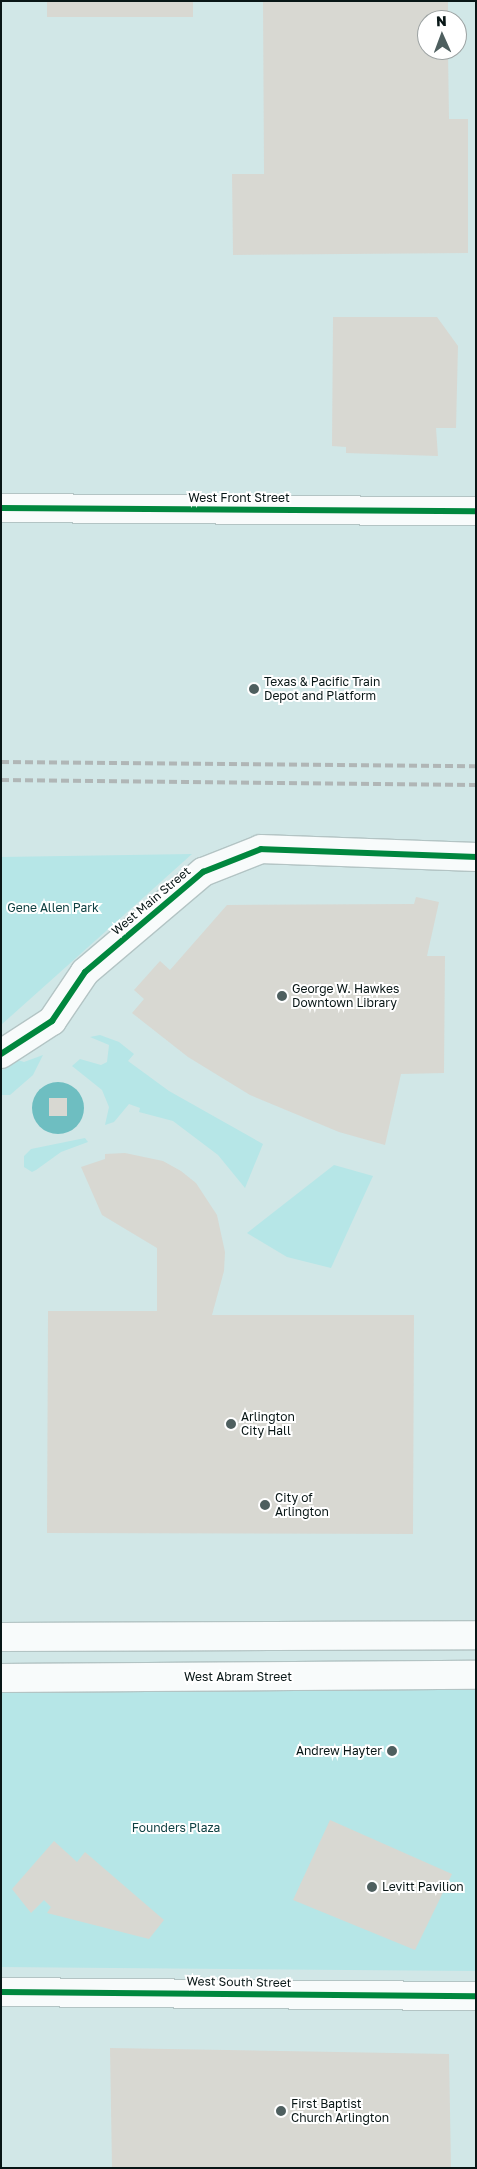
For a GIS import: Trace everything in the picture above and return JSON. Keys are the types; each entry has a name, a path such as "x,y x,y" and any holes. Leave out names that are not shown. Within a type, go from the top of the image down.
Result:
{"street":[{"name":"West Front Street","path":"1,508 476,511"},
{"name":"West Main Street","path":"1,1054 52,1020 85,972 203,872 261,849 476,857"},
{"path":"1,1637 476,1635"},
{"name":"West Abram Street","path":"1,1678 476,1675"},
{"name":"West South Street","path":"1,1992 476,1996"}],"green space":[{"name":"Gene Allen Park","path":"192,854 48,983 1,1025 1,857"},
{"path":"100,1035 119,1042 134,1054 128,1061 169,1091 263,1144 245,1188 218,1155 173,1121 139,1112 140,1108 129,1104 114,1122 105,1125 109,1107 102,1090 72,1066 80,1059 101,1065 107,1062 109,1045 90,1037"},
{"path":"43,1055 33,1075 10,1095 1,1095 1,1071 15,1059 24,1062"},
{"path":"85,1138 88,1142 61,1152 32,1172 24,1167 24,1156 31,1149"},
{"path":"334,1165 373,1176 331,1268 287,1257 247,1233"},
{"name":"Founders Plaza","path":"1,1688 476,1690 476,1971 1,1967"}],"shaded area":[{"path":"53,1082 63,1082 77,1089 84,1103 84,1113 77,1127 63,1134 53,1134 43,1130 36,1123 32,1113 32,1103 36,1093 43,1086"}],"building":[{"path":"47,1 193,1 193,17 47,17"},
{"path":"263,1 448,1 448,10 417,10 417,60 448,60 449,119 468,119 468,253 233,255 232,174 264,174"},
{"path":"333,317 437,317 458,346 456,428 436,428 438,456 346,453 346,447 332,446"},
{"path":"416,897 439,902 427,956 445,956 444,1073 401,1074 385,1145 339,1132 250,1095 188,1057 132,1013 144,999 134,990 160,961 170,970 227,905 414,904"},
{"path":"49,1098 67,1098 67,1116 49,1116"},
{"name":"Arlington City Hall","path":"125,1153 163,1161 181,1171 196,1183 217,1215 225,1252 224,1271 212,1315 414,1315 413,1534 47,1533 48,1311 157,1311 157,1248 102,1215 81,1167 105,1159 105,1154"},
{"name":"Levitt Pavilion","path":"330,1820 452,1874 415,1950 293,1900"},
{"path":"54,1841 77,1862 85,1852 164,1920 149,1939 47,1913 51,1907 44,1900 31,1913 12,1889"},
{"name":"First Baptist Church Arlington","path":"110,2048 449,2054 451,2168 112,2168"}],"railway":[{"path":"1,762 476,766"},
{"path":"1,780 476,785"}],"cycle path":[{"path":"1,508 476,511"},
{"path":"1,1054 52,1021 85,972 203,872 261,849 476,857"},
{"path":"1,1992 476,1996"}],"place":[{"name":"Texas & Pacific Train Depot and Platform","path":"254,689"},
{"name":"George W. Hawkes Downtown Library","path":"282,996"},
{"name":"Arlington City Hall","path":"231,1424"},
{"name":"City of Arlington","path":"265,1505"},
{"name":"Andrew Hayter","path":"392,1751"},
{"name":"Levitt Pavilion","path":"372,1887"},
{"name":"First Baptist Church Arlington","path":"281,2111"}]}
